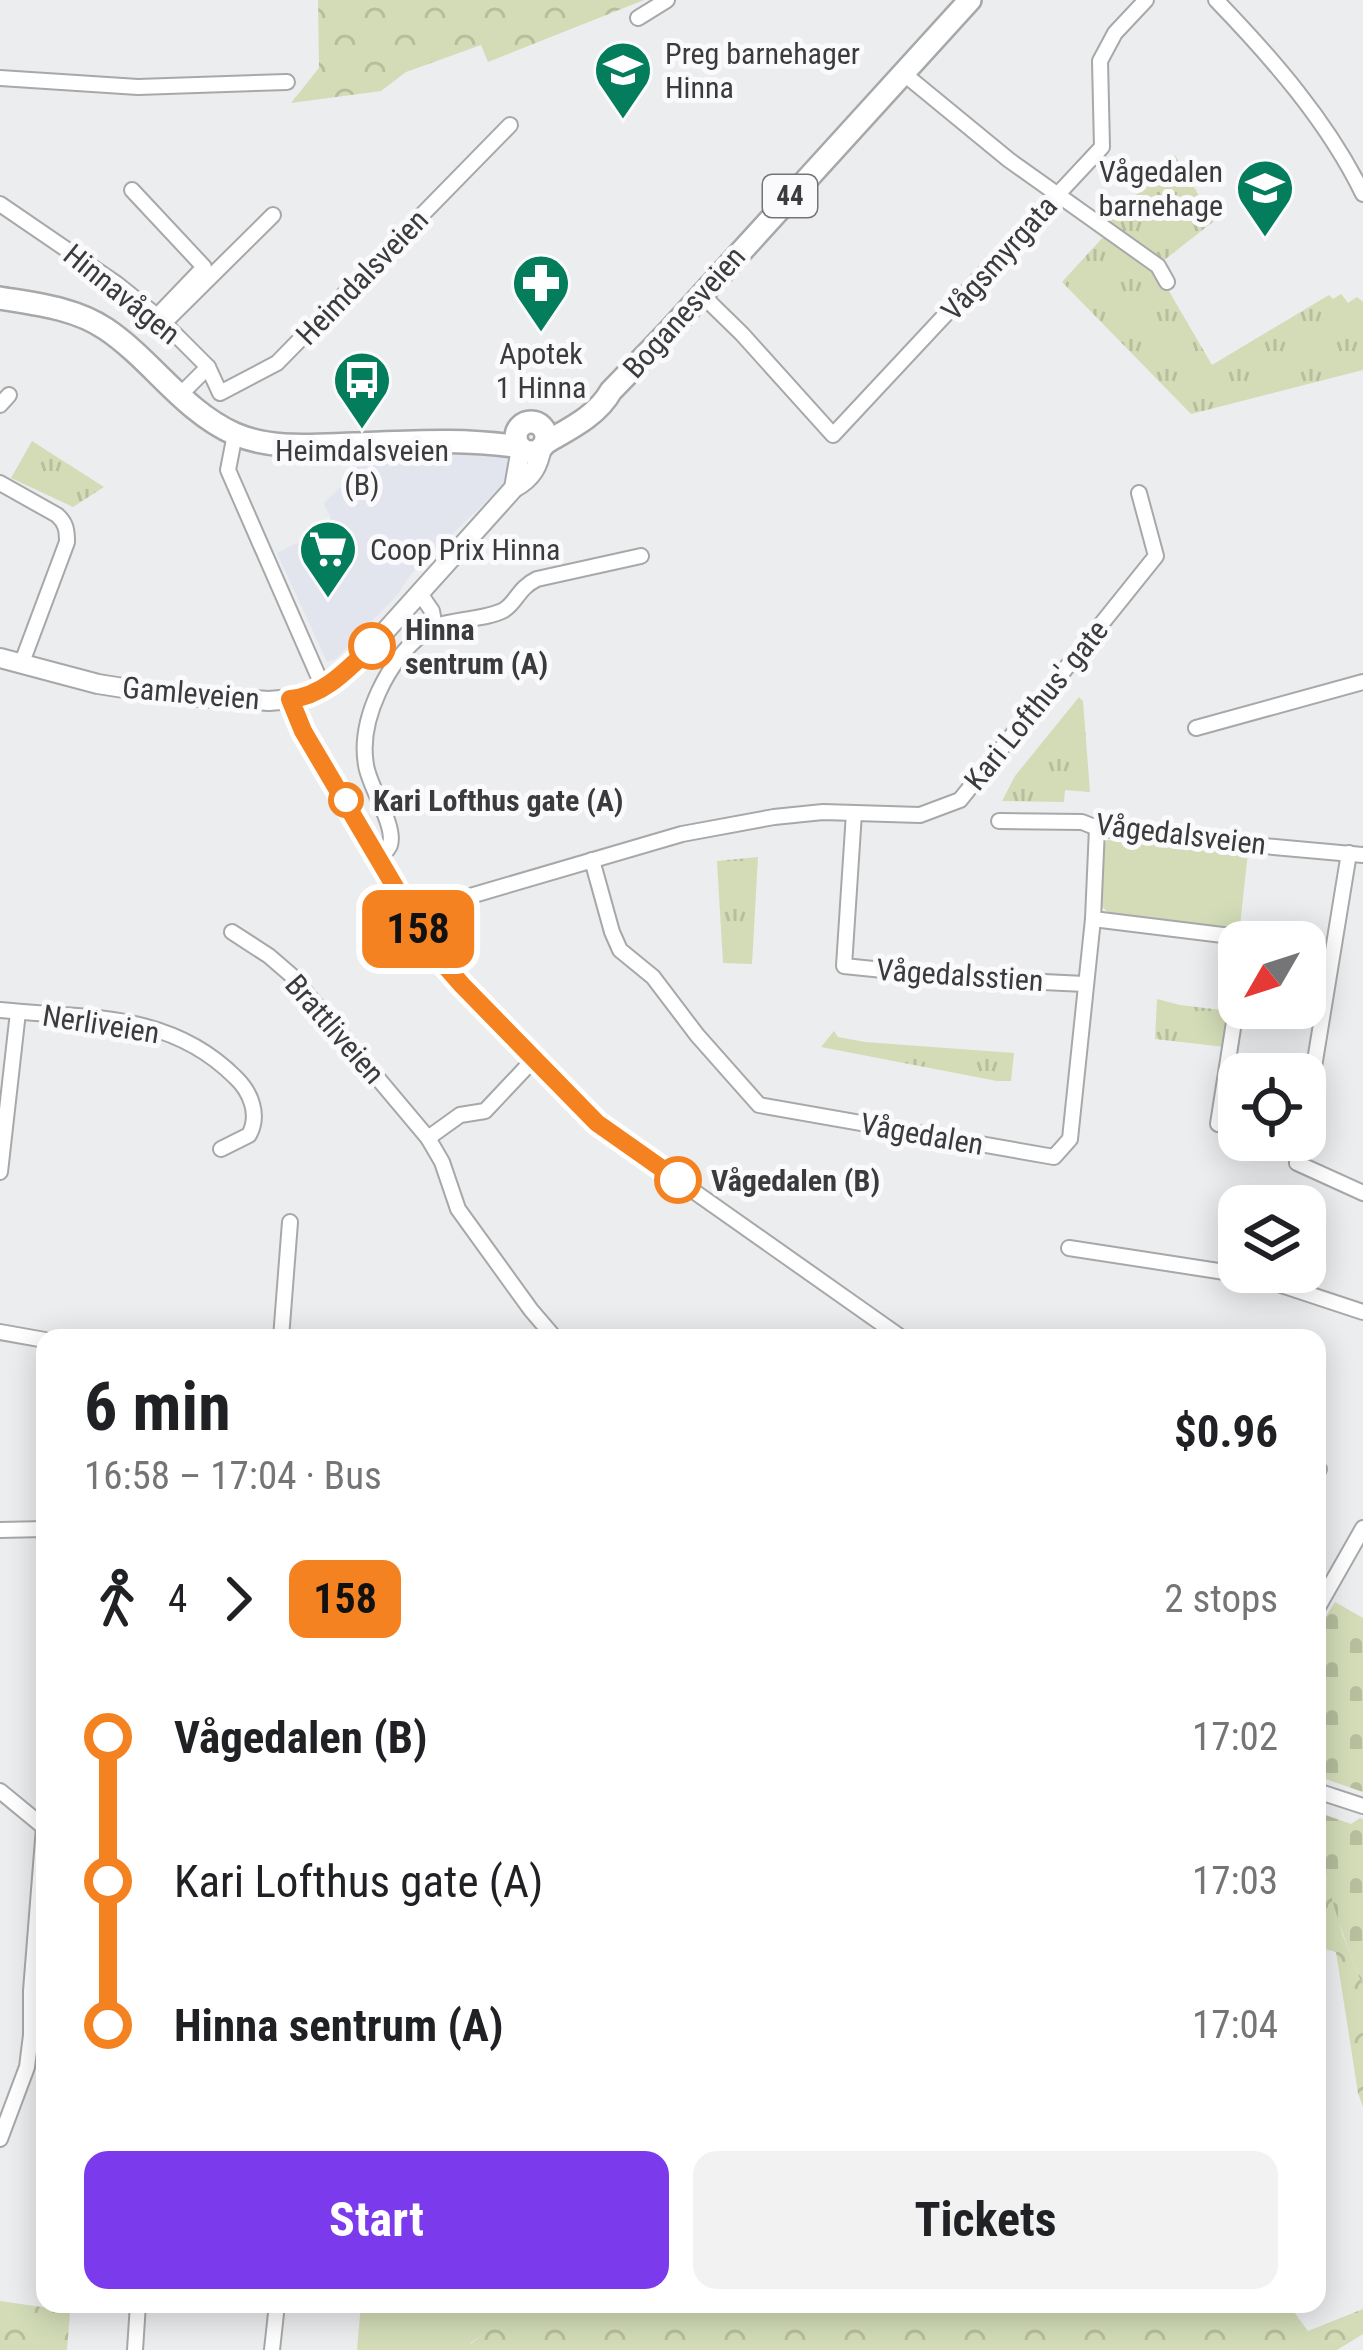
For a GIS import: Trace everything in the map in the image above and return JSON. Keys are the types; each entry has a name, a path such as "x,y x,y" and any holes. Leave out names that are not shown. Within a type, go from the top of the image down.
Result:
{"main road":[{"name":"Boganesveien","path":"531,439 611,392 970,0"},
{"name":"44","path":"0,298 88,318 124,343 206,417 236,434 290,446 531,439"}],"street":[{"path":"638,18 667,0"},
{"name":"Vågsmyrgata","path":"701,295 833,436 1102,147 1100,61 1115,33 1146,0"},
{"path":"1216,0 1266,52 1347,161 1363,194"},
{"path":"904,73 1010,160 1158,266 1167,282"},
{"path":"0,78 137,86 287,82"},
{"name":"Heimdalsveien","path":"208,368 220,393 277,363 510,125"},
{"path":"132,190 204,267 160,320"},
{"name":"Hinnavågen","path":"0,204 117,284 208,368 181,395"},
{"path":"160,320 273,215"},
{"path":"236,434 228,470 323,687"},
{"name":"Gamleveien","path":"0,658 98,685 169,695 269,701 304,698 372,646 514,488 531,439"},
{"path":"0,483 67,520 67,542 20,664"},
{"name":"Kari Lofthus' gate","path":"409,914 728,824 823,812 920,814 960,800 1156,556 1139,493"},
{"path":"378,859 391,838 366,764 368,730 389,674 412,644 435,627 506,609 523,585 537,579 641,556"},
{"path":"419,592 432,611 435,627"},
{"path":"1196,728 1363,682"},
{"path":"290,699 303,731 409,914 448,970 597,1123 889,1329"},
{"name":"Vågedalsstien","path":"854,813 844,966 1085,984"},
{"name":"Vågedalsveien","path":"999,821 1082,822 1097,828 1356,854"},
{"name":"Vågedalen","path":"592,860 620,950 653,977 753,1101 1054,1157 1070,1139 1093,920 1097,828"},
{"path":"1318,1053 1356,854"},
{"path":"1093,920 1218,935"},
{"name":"Brattliveien","path":"232,932 291,975 428,1138 458,1209 547,1329"},
{"name":"Nerliveien","path":"0,1010 163,1029 214,1056 244,1086 255,1119 249,1136 221,1150"},
{"path":"0,1172 18,1012"},
{"path":"428,1138 460,1115 485,1111 534,1059"},
{"path":"1297,1161 1363,1192"},
{"path":"281,1329 290,1222"},
{"path":"1069,1248 1257,1277 1363,1312"},
{"path":"0,1332 36,1338"},
{"path":"1326,1593 1363,1528"},
{"path":"0,1530 36,1529"},
{"path":"0,1791 36,1820"},
{"path":"1326,1794 1363,1806"},
{"path":"0,2139 29,2051 36,1946"},
{"path":"135,2350 138,2313"},
{"path":"272,2350 276,2313"}],"shaded area":[{"path":"474,450 503,453 511,467 502,486 410,575 336,659 327,662 277,553 315,534 331,519 324,503 357,471 358,457"}],"green space":[{"path":"318,0 644,0 488,62 481,45 406,72 381,91 291,103 319,68"},
{"path":"1175,155 1214,221 1163,261 1108,224"},
{"path":"1105,235 1159,274 1212,365 1329,295 1333,299 1341,294 1348,303 1357,297 1363,302 1363,370 1191,414 1062,282"},
{"path":"32,441 104,487 73,507 11,478"},
{"path":"1079,697 1090,792 1065,790 1064,802 1002,801 1015,776"},
{"path":"1107,840 1248,852 1241,921 1218,921 1218,932 1113,917 1100,905"},
{"path":"758,857 752,964 723,963 717,861"},
{"path":"1157,999 1218,1010 1218,1029 1228,1029 1225,1047 1155,1039"},
{"path":"834,1031 838,1037 865,1042 1014,1053 1011,1081 821,1047"},
{"path":"1335,1602 1363,1618 1363,1792 1326,1779 1326,1616"},
{"path":"1326,1815 1351,1824 1363,1819 1363,1987 1326,1878"},
{"path":"1328,1876 1342,1933 1363,1987 1363,2107 1336,1952 1326,1949"},
{"path":"0,2301 36,2306 36,2313 70,2313 67,2350 0,2350"},
{"path":"1363,2309 1363,2334 1337,2350 471,2350 482,2327 463,2325 457,2313 1295,2313 1308,2331"},
{"path":"360,2313 462,2313 482,2326 482,2335 471,2343 471,2350 357,2350"}],"bus line":[{"name":"158","path":"372,646 312,695 290,699 303,731 417,928 448,970 597,1123 678,1180"}],"place":[{"name":"Preg barnehager Hinna","path":"623,121"},
{"name":"Vågedalen barnehage","path":"1265,239"},
{"name":"Apotek 1 Hinna","path":"541,334"},
{"name":"Heimdalsveien (B)","path":"362,431"},
{"name":"Coop Prix Hinna","path":"328,600"},
{"name":"Hinna sentrum (A)","path":"372,646"},
{"name":"Kari Lofthus gate (A)","path":"346,800"},
{"name":"Vågedalen (B)","path":"678,1180"}]}
